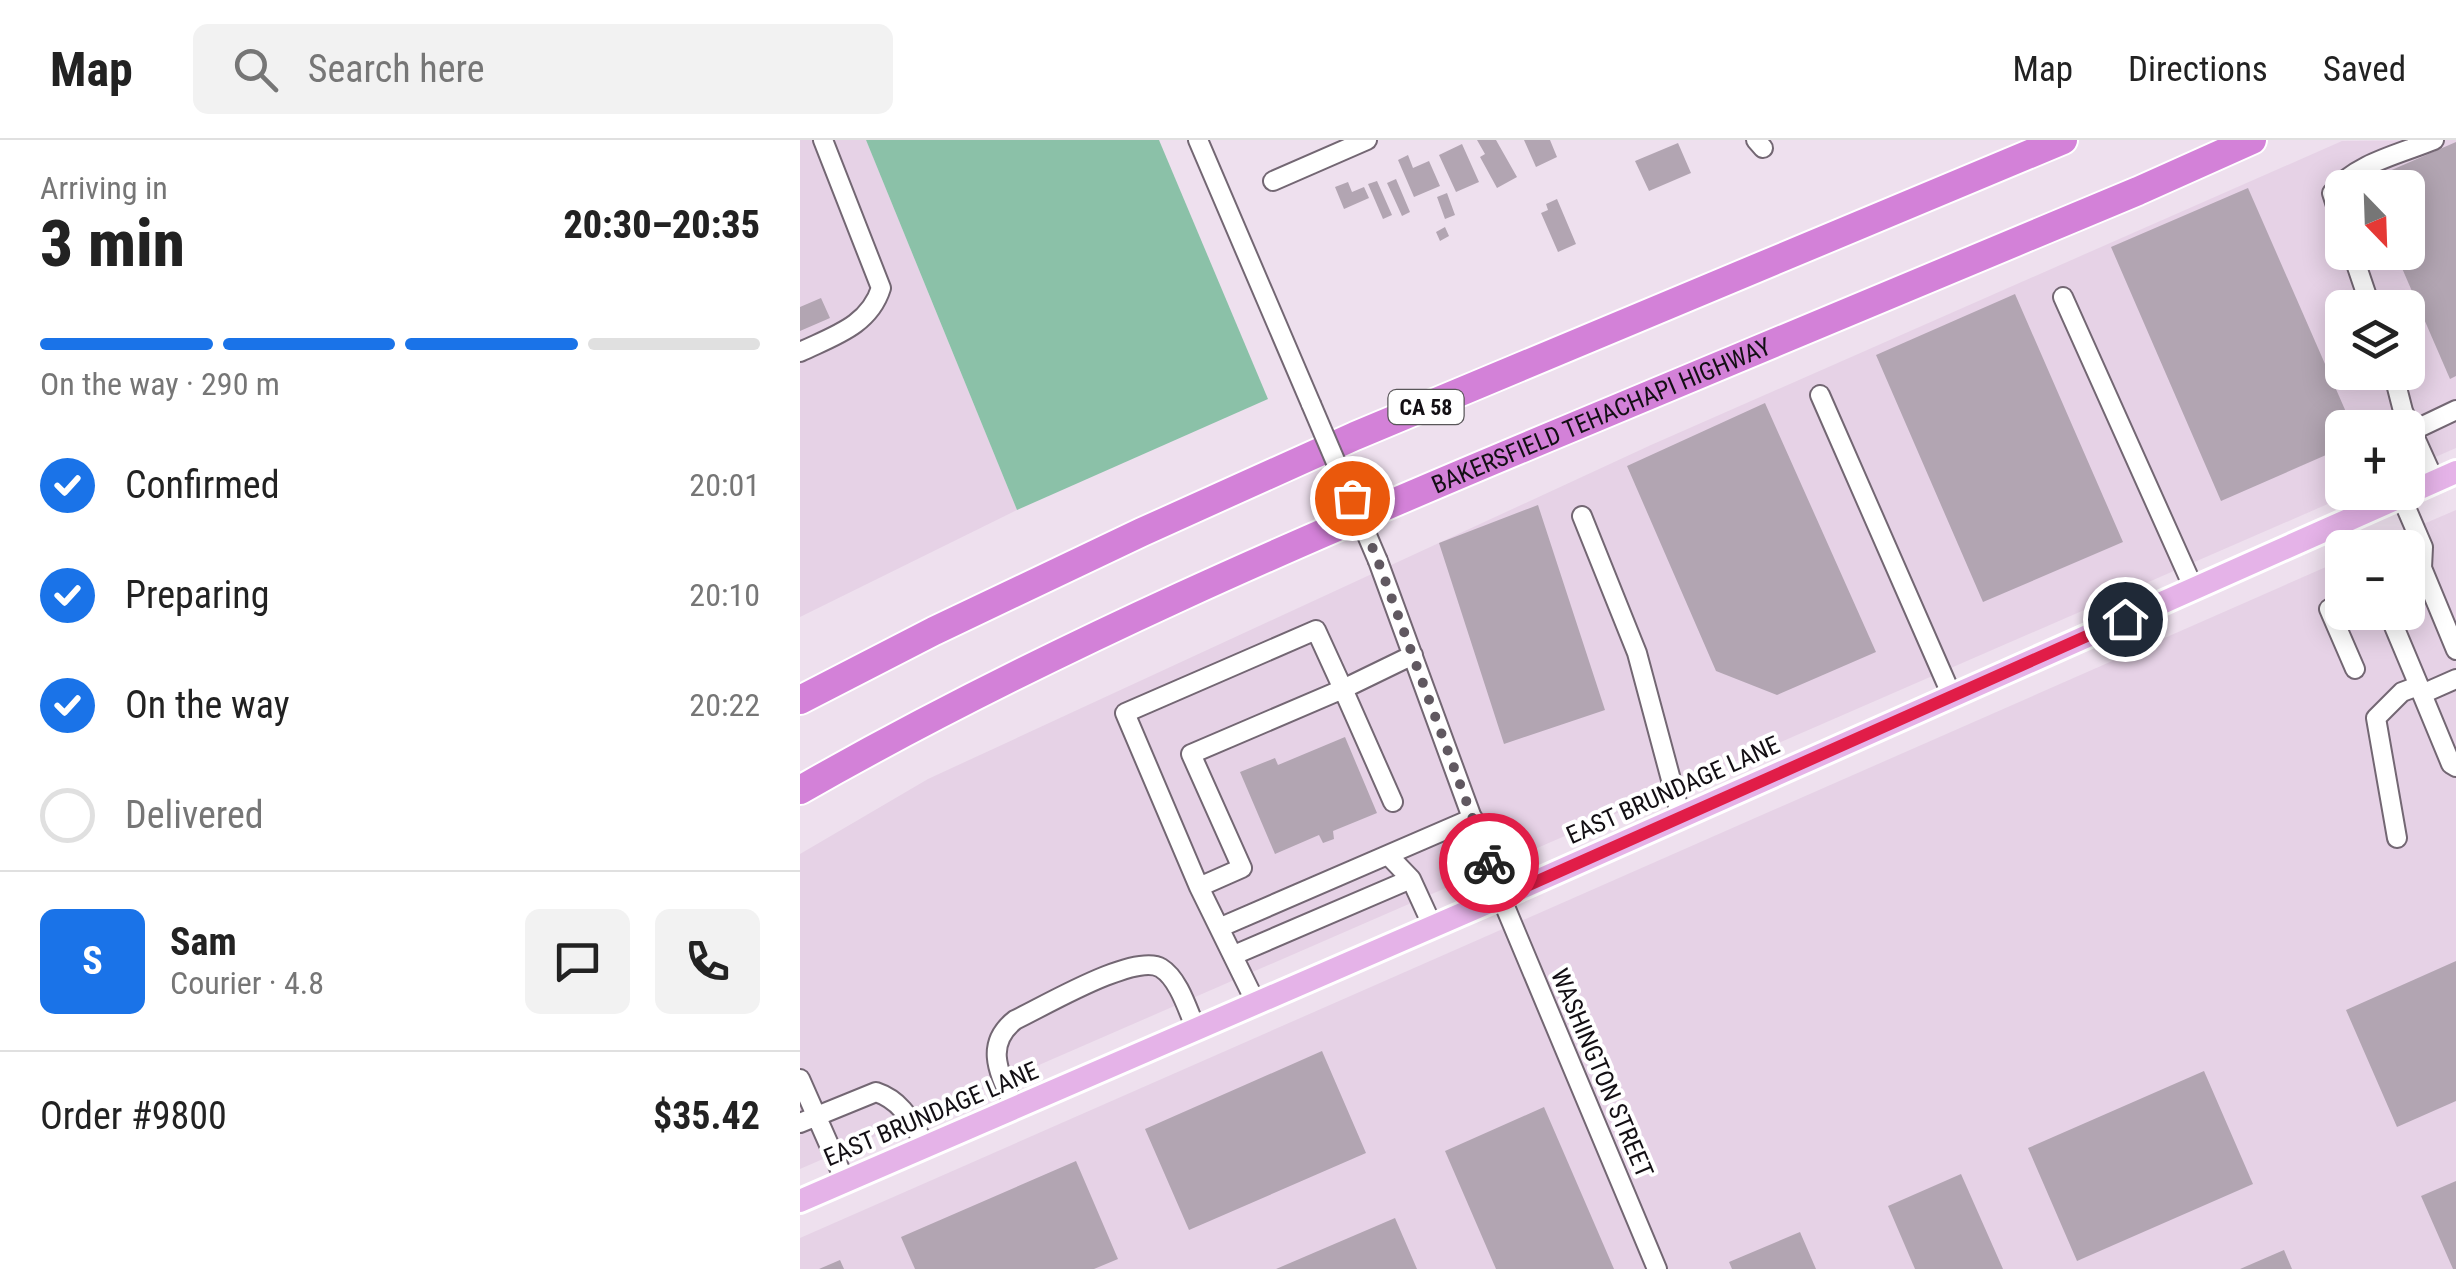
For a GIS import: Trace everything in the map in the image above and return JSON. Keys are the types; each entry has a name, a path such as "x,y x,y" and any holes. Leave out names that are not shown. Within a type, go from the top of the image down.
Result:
{"highway":[{"name":"CA 58","path":"800,700 934,631 1278,470 2063,140"},
{"name":"BAKERSFIELD TEHACHAPI HIGHWAY","path":"800,790 990,690 1301,543 2252,140"}],"main road":[{"name":"EAST BRUNDAGE LANE","path":"800,1201 1502,897 2370,510"}],"street":[{"path":"800,352 859,323 875,307 881,288 823,140"},
{"name":"WASHINGTON STREET","path":"1198,140 1378,561 1502,897 1657,1269"},
{"path":"1274,182 1367,140"},
{"path":"2359,170 2434,140"},
{"path":"2063,296 2194,588"},
{"path":"1820,395 1952,696"},
{"path":"2425,425 2456,410"},
{"path":"2425,449 2445,477"},
{"path":"2407,510 2424,547 2422,568 2456,650"},
{"path":"1582,516 1637,653 1680,817"},
{"path":"1256,1004 1199,887 1125,713 1316,630 1393,802"},
{"path":"2338,630 2355,669"},
{"path":"2395,630 2451,764 2456,767"},
{"path":"1199,887 1242,868 1191,754 1413,655"},
{"path":"2397,838 2376,718 2402,692 2456,679"},
{"path":"1220,927 1472,818"},
{"path":"1388,855 1410,879 1433,927"},
{"path":"1234,955 1410,879"},
{"path":"1015,1108 996,1059 997,1042 1004,1029 1128,967 1151,964 1165,969 1196,1029"},
{"path":"800,1078 809,1119 846,1182"},
{"path":"809,1119 876,1092 892,1098 903,1109 926,1146"}],"shaded area":[{"path":"800,140 866,140 1017,510 800,617"},
{"path":"2456,140 2456,448 2425,462 2425,410 2325,410 2325,505 800,1169 800,854 928,779 1651,445 2342,141"},
{"path":"2456,510 2456,1269 800,1269 800,1238 2325,567 2325,630 2425,630 2425,530 2410,530"}],"green space":[{"path":"866,140 1159,140 1268,399 1017,510"}],"building":[{"path":"1477,140 1496,140 1517,177 1497,188 1480,157 1485,154"},
{"path":"1524,140 1550,140 1557,157 1536,167"},
{"path":"2456,142 2456,376 2450,379 2425,321 2425,290 2411,290 2403,270 2425,270 2425,170 2392,170"},
{"path":"1678,143 1691,173 1649,191 1635,161"},
{"path":"1462,144 1479,182 1456,192 1439,155"},
{"path":"1408,155 1413,168 1429,161 1440,186 1414,197 1398,160"},
{"path":"1396,179 1410,212 1402,216 1387,183"},
{"path":"1377,181 1392,215 1383,219 1368,184"},
{"path":"1348,182 1352,192 1364,187 1369,198 1344,209 1335,187"},
{"path":"2248,188 2325,364 2325,390 2336,390 2345,410 2325,410 2325,455 2221,501 2111,247"},
{"path":"1447,193 1455,215 1445,219 1437,197"},
{"path":"1557,199 1576,244 1558,252 1541,213 1548,210 1546,204"},
{"path":"1445,227 1449,236 1440,241 1436,232"},
{"path":"2015,294 2123,542 1983,602 1876,355"},
{"path":"821,298 830,318 800,331 800,307"},
{"path":"1765,403 1876,652 1777,695 1716,671 1627,466"},
{"path":"1538,505 1605,710 1504,744 1439,543"},
{"path":"1345,737 1377,813 1333,831 1334,839 1323,843 1319,835 1275,854 1240,772 1275,758 1278,765"},
{"path":"2456,961 2456,1101 2397,1127 2346,1010"},
{"path":"1322,1051 1366,1153 1189,1230 1145,1129"},
{"path":"2204,1071 2253,1184 2077,1261 2028,1148"},
{"path":"1544,1107 1614,1269 1496,1269 1445,1151"},
{"path":"1076,1161 1118,1259 1094,1269 915,1269 901,1237"},
{"path":"1961,1174 2003,1269 1915,1269 1888,1206"},
{"path":"2456,1181 2456,1269 2453,1269 2421,1196"},
{"path":"1395,1218 1417,1269 1276,1269"},
{"path":"1800,1232 1816,1269 1732,1269 1729,1262"},
{"path":"2284,1250 2292,1269 2240,1269"},
{"path":"840,1260 844,1269 819,1269"}],"way so far":[{"path":"1352,498 1489,863"}],"route":[{"path":"1489,863 1502,897 2125,619"}]}
